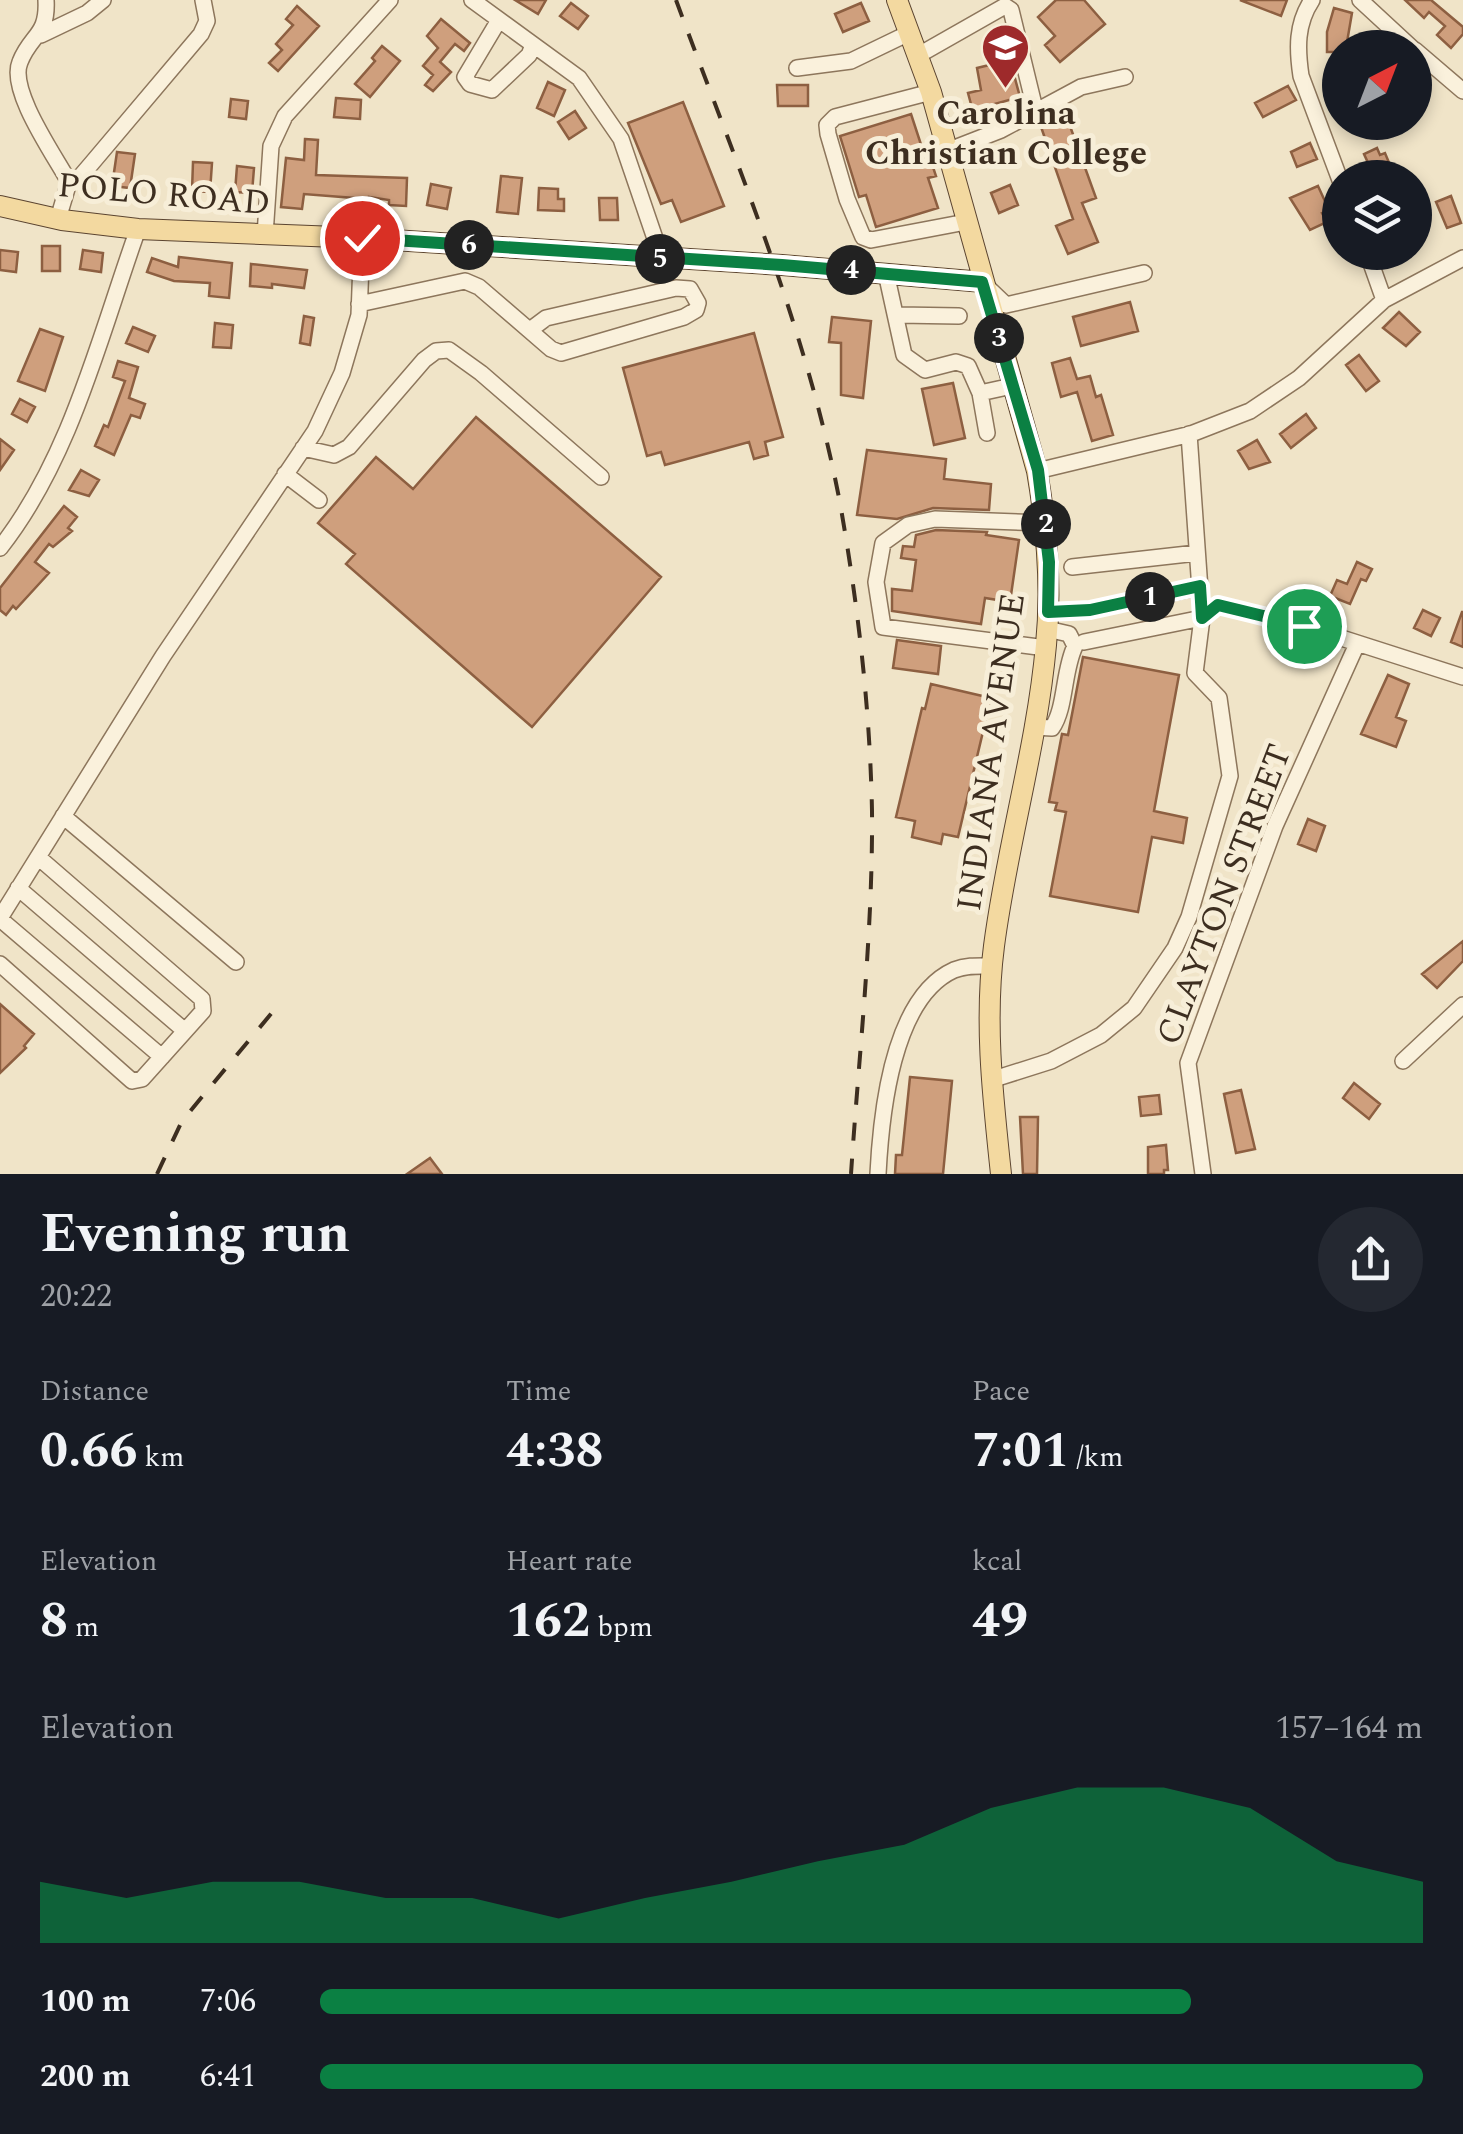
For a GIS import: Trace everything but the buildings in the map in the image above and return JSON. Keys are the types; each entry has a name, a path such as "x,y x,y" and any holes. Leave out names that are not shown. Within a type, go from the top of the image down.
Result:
{"main road":[{"name":"INDIANA AVENUE","path":"898,0 930,92 1038,470 1046,523 1047,629 988,1011 1001,1174"},
{"name":"POLO ROAD","path":"0,206 58,219 138,229 362,238 982,282"}],"street":[{"path":"46,0 48,18 18,64 19,89 69,182 58,219"},
{"path":"40,34 87,14 103,0"},
{"path":"69,182 80,177 201,34 207,21 203,0"},
{"path":"266,235 270,146 276,132 285,116 390,0"},
{"path":"472,0 579,78 622,139 662,259"},
{"path":"1312,0 1300,24 1298,59 1333,160"},
{"path":"1360,0 1392,30"},
{"path":"917,56 1005,6 1011,10 1036,113"},
{"path":"500,20 465,77 470,84 492,90 529,56 533,44"},
{"path":"798,68 851,61 909,33"},
{"path":"1432,65 1463,91"},
{"path":"946,150 1036,113 1081,87 1125,78"},
{"path":"930,92 835,117 827,125 847,199 863,237 871,240 966,222"},
{"path":"0,548 50,470 138,229"},
{"path":"162,1057 0,918 163,656 303,448 342,373 359,304 362,238"},
{"path":"871,240 878,272 898,315 904,355 925,370 956,362 968,366 980,394 987,433"},
{"path":"1038,470 1224,422 1276,396 1384,300 1463,258"},
{"path":"1373,270 1384,300"},
{"path":"982,282 1006,306 1144,273"},
{"path":"359,304 465,281 479,287 530,330 561,353 684,317 696,310 698,303 690,289 676,288 546,318 530,330"},
{"path":"898,315 959,316"},
{"path":"303,448 334,455 349,447 424,360 436,350 449,350 601,477"},
{"path":"980,394 1012,386"},
{"path":"991,1080 1051,1061 1101,1036 1134,1008 1175,948 1189,917 1230,776 1218,698 1195,673 1202,618 1189,434"},
{"path":"285,474 320,500"},
{"path":"1033,727 1052,728 1057,721 1066,664 1075,646 1068,634 1047,629 883,627 876,582 883,544 908,525 935,519 1046,523"},
{"path":"1072,568 1196,552"},
{"path":"1047,629 1090,610 1200,586"},
{"path":"1084,642 1202,618 1218,605 1304,626 1463,676"},
{"name":"CLAYTON STREET","path":"1204,1174 1188,1063 1275,826 1357,644"},
{"path":"63,816 236,962"},
{"path":"0,964 132,1082 142,1079 204,1011 202,999 38,857"},
{"path":"18,888 185,1031"},
{"path":"878,1174 888,1082 896,1051 912,1016 943,977 968,966 992,966"},
{"path":"1404,1060 1463,1005"}],"railway":[{"path":"676,0 790,311 826,438 852,580 866,695 872,856 851,1174"},
{"path":"157,1174 182,1121 280,1003"}],"place":[{"name":"Carolina Christian College","path":"1006,90"}],"route":[{"path":"362,238 982,282 1038,470 1049,562 1048,612 1090,610 1200,586 1202,618 1218,605 1304,626"}]}
